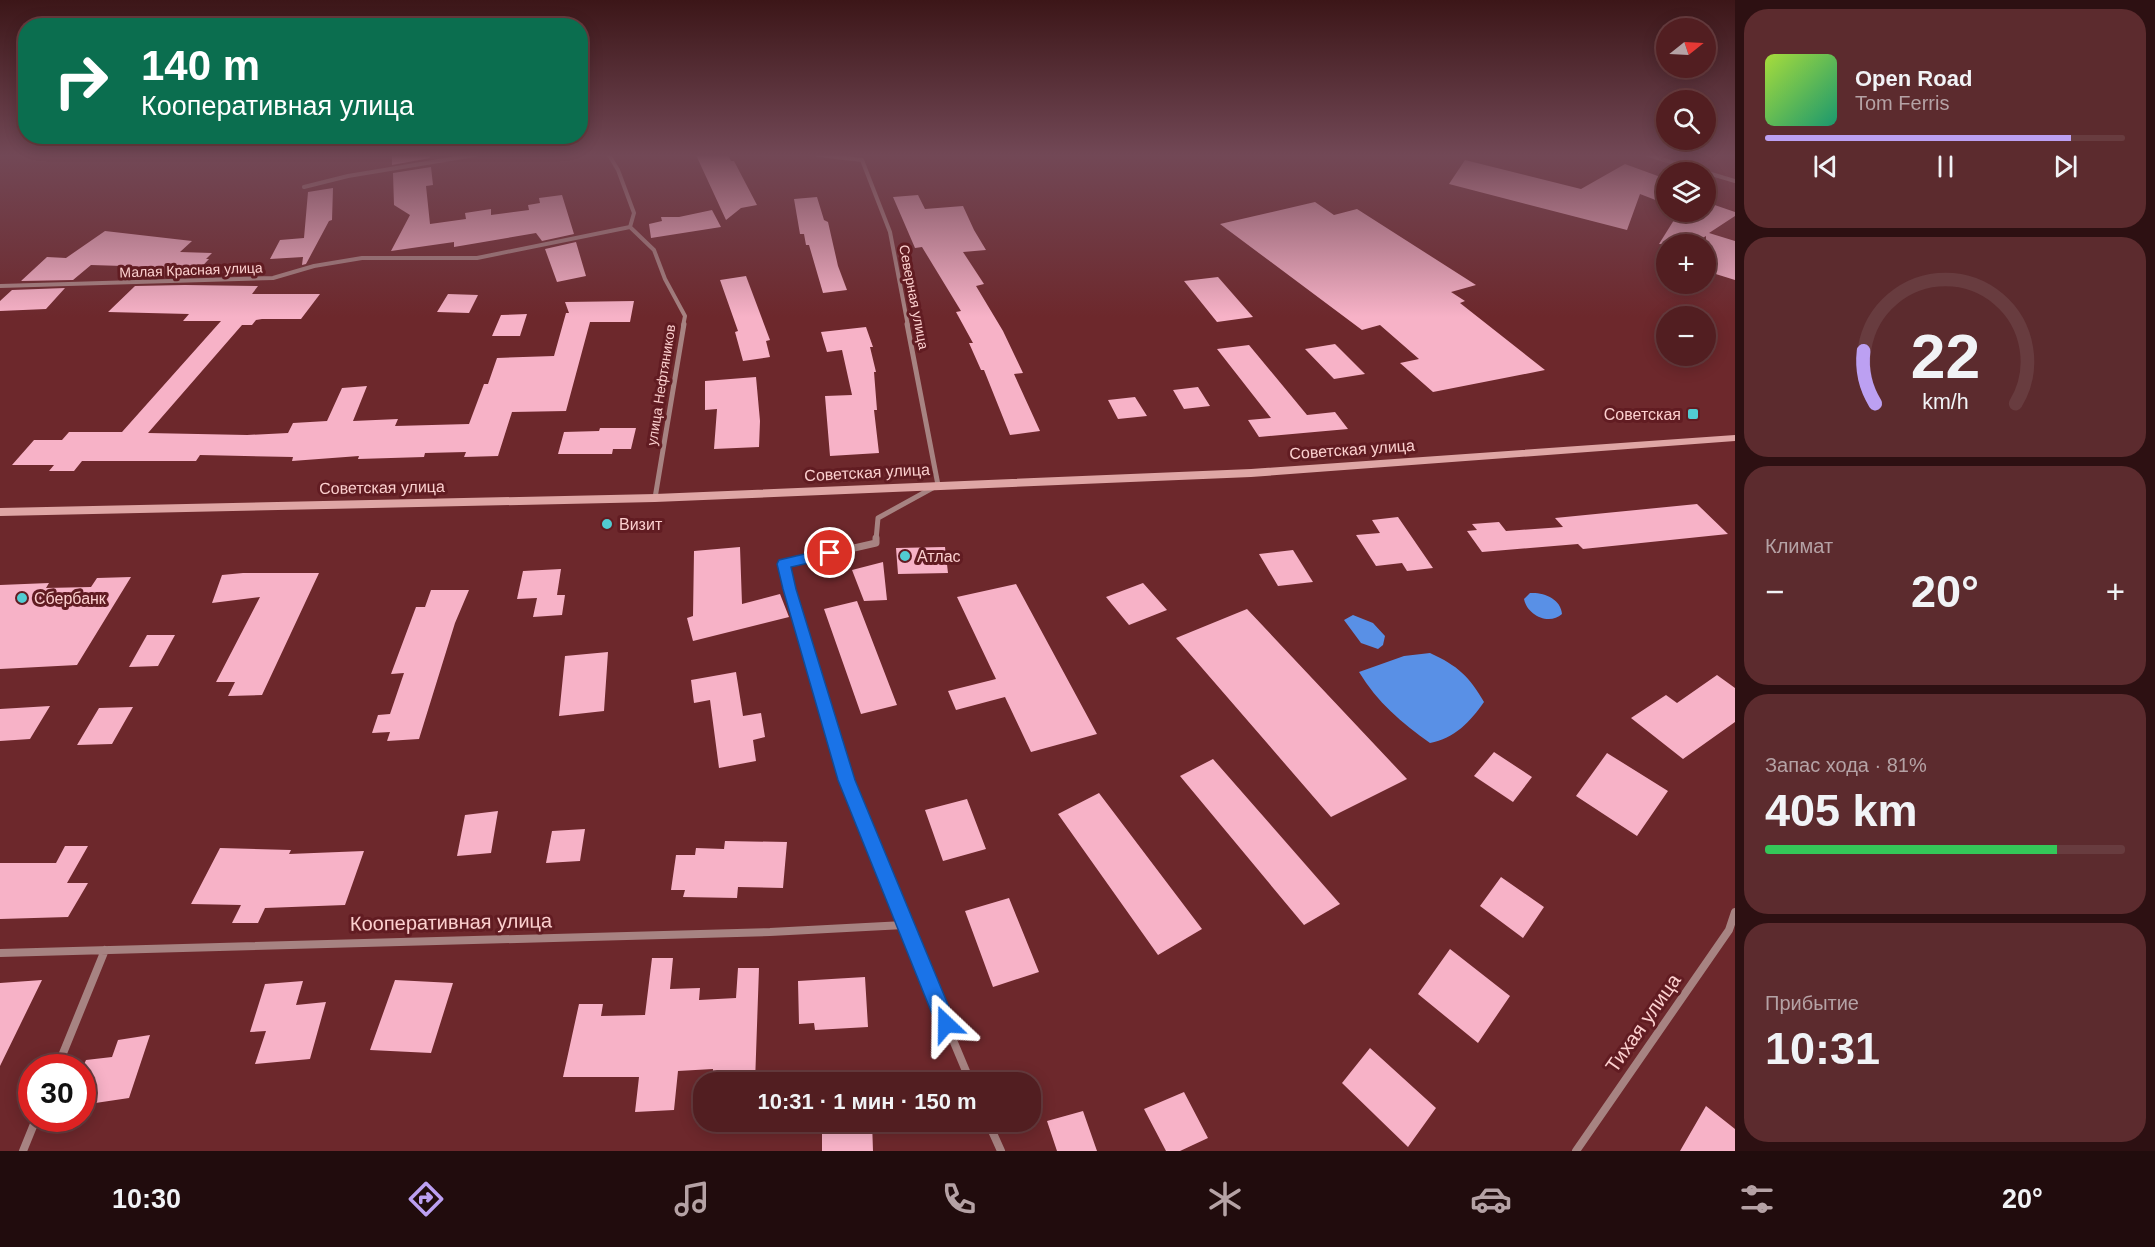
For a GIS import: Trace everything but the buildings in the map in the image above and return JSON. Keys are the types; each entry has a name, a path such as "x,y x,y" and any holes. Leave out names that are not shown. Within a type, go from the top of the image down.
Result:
{"street":[{"path":"630,227 634,213 632,209"},
{"name":"Северная улица","path":"881,209 890,232 938,486"},
{"name":"Малая Красная улица","path":"0,285 273,278 314,266 362,258 477,258 630,227"},
{"name":"улица Нефтяников","path":"630,227 654,250 665,279 685,316 655,498"},
{"name":"Советская улица","path":"0,512 655,498 1251,473 1735,438"},
{"path":"938,486 878,518 876,543 784,564 799,625 847,780 904,925 966,1072"},
{"name":"Тихая улица","path":"1576,1151 1729,930 1735,912"},
{"name":"Кооперативная улица","path":"0,953 771,932 904,925"},
{"path":"63,1054 105,950"},
{"path":"22,1151 30,1132"},
{"path":"992,1132 1001,1151"}],"water":[{"path":"1530,593 1541,594 1555,600 1562,614 1545,619 1534,614 1529,610 1524,599"},
{"path":"1353,615 1373,623 1385,636 1383,645 1378,649 1361,643 1344,620"},
{"path":"1430,653 1448,662 1462,673 1484,702 1461,728 1447,738 1430,743 1391,711 1359,672 1404,656"}],"place":[{"name":"Советская","path":"1693,414"},
{"name":"Визит","path":"607,524"},
{"name":"Атлас","path":"905,556"},
{"name":"Сбербанк","path":"22,598"}],"route":[{"path":"830,553 784,564 789,589 847,780 946,1024"}]}
